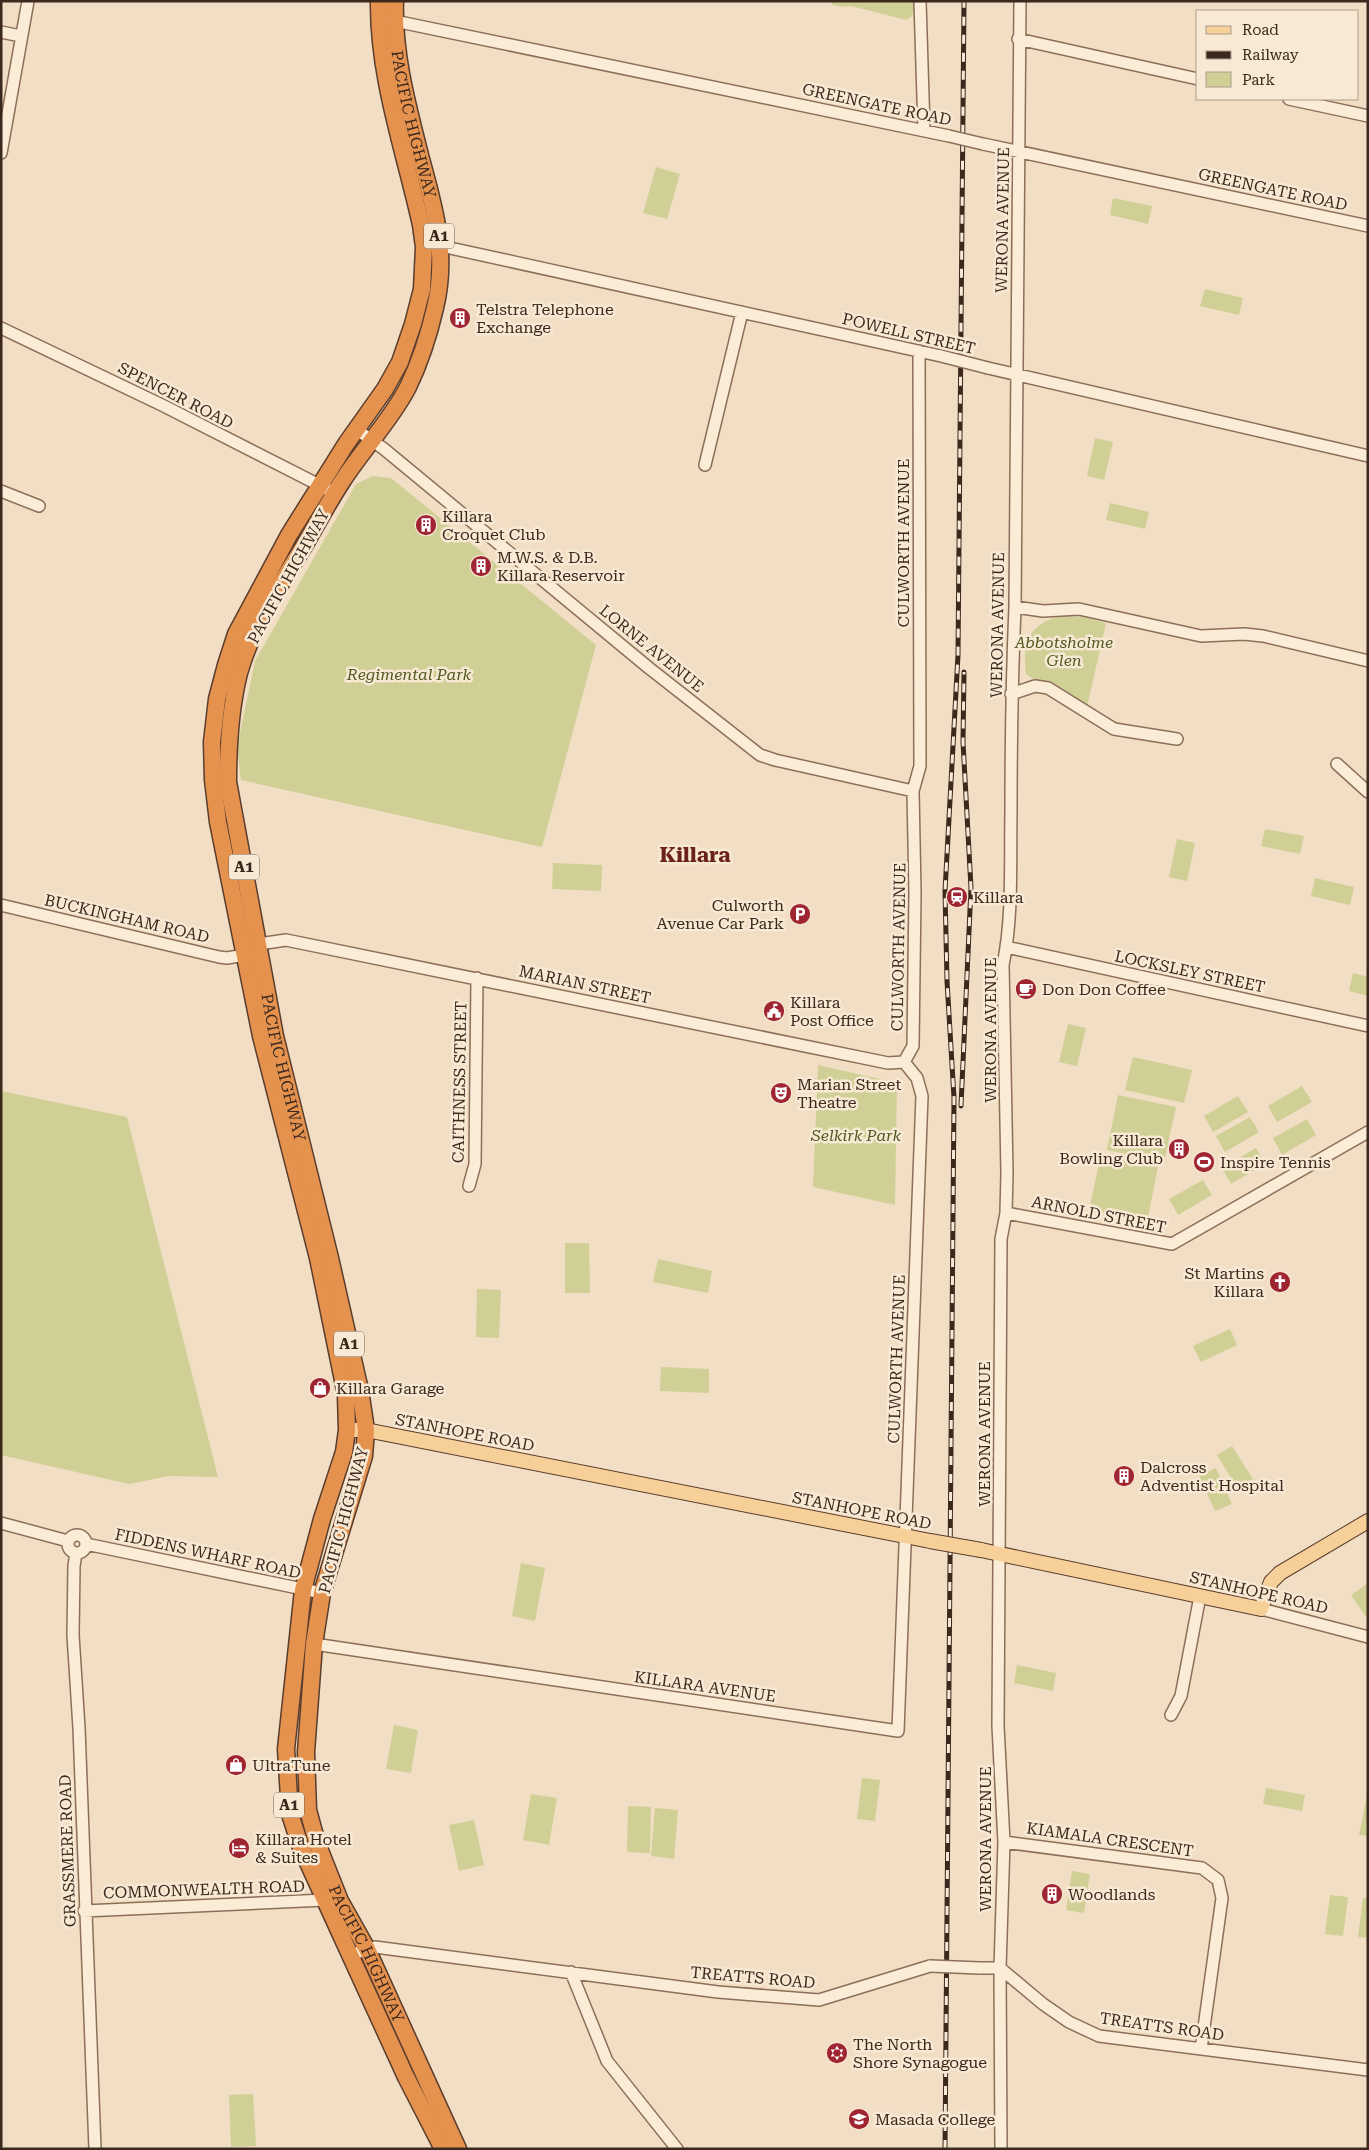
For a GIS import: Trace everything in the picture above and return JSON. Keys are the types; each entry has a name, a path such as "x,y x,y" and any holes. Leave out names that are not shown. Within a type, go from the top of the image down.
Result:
{"highway":[{"name":"PACIFIC HIGHWAY","path":"379,1 402,76 441,246 440,278 436,306 420,357 400,400 335,493 281,583 251,640 240,670 233,702 228,742 228,782 275,1036 330,1258 361,1397 366,1430 364,1456 322,1593 314,1644 306,1752 308,1810 317,1843 340,1901 367,1948 458,2149"},
{"name":"PACIFIC HIGHWAY","path":"394,1 386,20 388,86 421,225 424,247 424,274 420,302 400,362 385,389 356,429 289,535 236,634 217,699 212,742 213,780 218,822 261,1036 318,1258 346,1395 347,1430 341,1461 322,1519 304,1590 286,1749 290,1814 300,1845 350,1955 406,2077 443,2149"}],"main road":[{"name":"STANHOPE ROAD","path":"347,1430 366,1430 981,1550 1261,1608"},
{"path":"1261,1608 1271,1582 1280,1573 1368,1521"}],"street":[{"path":"1,152 28,1"},
{"path":"920,1 924,130"},
{"name":"WERONA AVENUE","path":"1001,2149 1000,1968 1004,1842 998,1726 1001,1239 1006,1213 1007,1173 1003,965 1006,947 1010,878 1011,694 1015,608 1018,39 1020,1"},
{"name":"GREENGATE ROAD","path":"386,20 924,130 1018,152 1368,226"},
{"path":"1,32 21,36"},
{"path":"1018,39 1196,79"},
{"path":"1295,100 1368,116"},
{"name":"POWELL STREET","path":"441,246 919,351 1368,456"},
{"path":"705,465 742,312"},
{"name":"SPENCER ROAD","path":"1,328 164,406 335,493"},
{"name":"CULWORTH AVENUE","path":"907,1537 922,1096 917,1078 904,1062 913,1046 915,893 913,791 920,766 919,351"},
{"name":"LORNE AVENUE","path":"356,429 760,755 913,791"},
{"path":"1,491 39,506"},
{"path":"1015,608 1043,610 1079,609 1202,636 1244,634 1264,636 1368,661"},
{"path":"1011,694 1035,686 1048,688 1114,729 1177,739"},
{"path":"1337,764 1368,792"},
{"name":"BUCKINGHAM ROAD","path":"1,906 219,957 227,958 245,955"},
{"name":"MARIAN STREET","path":"259,944 286,940 888,1063 904,1062"},
{"name":"LOCKSLEY STREET","path":"1006,947 1368,1026"},
{"name":"CAITHNESS STREET","path":"469,1186 475,1164 477,978"},
{"name":"ARNOLD STREET","path":"1006,1213 1172,1244 1368,1132"},
{"path":"1,1523 68,1541"},
{"path":"79,1534 84,1538 86,1544 83,1551 76,1553 69,1549 68,1541 72,1535 79,1534"},
{"name":"KILLARA AVENUE","path":"314,1644 898,1732 907,1537"},
{"name":"FIDDENS WHARF ROAD","path":"86,1544 322,1593"},
{"name":"GRASSMERE ROAD","path":"76,1553 74,1566 73,1635 79,1728 84,1911 94,2149"},
{"path":"1171,1715 1181,1696 1200,1596"},
{"name":"STANHOPE ROAD","path":"1261,1608 1368,1637"},
{"name":"KIAMALA CRESCENT","path":"1004,1842 1202,1868 1218,1880 1222,1898 1201,2049"},
{"name":"COMMONWEALTH ROAD","path":"84,1911 325,1900"},
{"name":"TREATTS ROAD","path":"350,1955 375,1947 718,1992 819,2000 930,1966 1000,1968 1062,2018 1099,2036 1368,2070"},
{"path":"571,1972 607,2061 677,2149"}],"green space":[{"path":"833,1 914,1 914,10 911,17 906,20 851,6 832,5"},
{"path":"656,167 680,174 667,219 643,213"},
{"path":"1113,198 1152,206 1148,224 1110,215"},
{"path":"1205,289 1243,298 1239,315 1200,306"},
{"path":"1095,438 1113,442 1104,480 1087,476"},
{"name":"Regimental Park","path":"373,476 391,478 596,645 542,847 241,780 237,747 255,661 356,484"},
{"path":"1110,503 1149,512 1145,529 1106,520"},
{"name":"Abbotsholme Glen","path":"1061,616 1084,617 1106,623 1087,707 1051,684 1035,680 1026,674 1025,653 1030,636 1041,624"},
{"path":"1265,829 1304,836 1300,854 1261,846"},
{"path":"1177,839 1195,843 1187,881 1169,877"},
{"path":"553,863 602,865 601,891 552,889"},
{"path":"1315,878 1354,887 1350,905 1311,896"},
{"path":"1353,973 1368,977 1368,996 1349,991"},
{"path":"1068,1024 1086,1028 1077,1066 1059,1062"},
{"path":"1133,1057 1192,1070 1184,1103 1125,1090"},
{"name":"Selkirk Park","path":"818,1065 897,1083 895,1205 813,1187"},
{"path":"1302,1086 1312,1102 1277,1122 1268,1106"},
{"path":"1,1091 127,1117 218,1477 169,1476 129,1484 1,1455"},
{"path":"1118,1095 1176,1107 1164,1162 1107,1150"},
{"path":"1238,1096 1248,1112 1213,1132 1204,1116"},
{"path":"1250,1117 1259,1132 1225,1152 1216,1136"},
{"path":"1307,1119 1316,1135 1282,1155 1273,1138"},
{"path":"1256,1148 1265,1164 1231,1184 1222,1168"},
{"path":"1101,1155 1158,1167 1147,1222 1089,1210"},
{"path":"1203,1180 1212,1195 1178,1215 1169,1199"},
{"path":"565,1243 589,1243 590,1293 565,1293"},
{"path":"658,1259 712,1271 708,1293 653,1282"},
{"path":"477,1289 501,1290 499,1338 476,1337"},
{"path":"1230,1329 1237,1345 1201,1362 1193,1346"},
{"path":"661,1367 709,1369 709,1393 660,1391"},
{"path":"1232,1446 1253,1479 1238,1489 1217,1455"},
{"path":"1216,1468 1232,1504 1215,1511 1199,1476"},
{"path":"521,1563 545,1568 535,1621 512,1616"},
{"path":"1368,1583 1368,1615 1366,1617 1351,1595"},
{"path":"1017,1665 1056,1673 1053,1691 1014,1683"},
{"path":"394,1725 418,1730 411,1773 386,1769"},
{"path":"862,1778 880,1780 875,1821 857,1819"},
{"path":"1266,1788 1305,1795 1302,1811 1263,1804"},
{"path":"531,1794 557,1798 549,1845 523,1840"},
{"path":"1368,1796 1368,1836 1359,1835"},
{"path":"628,1806 651,1807 650,1853 627,1852"},
{"path":"655,1808 678,1810 674,1859 651,1856"},
{"path":"474,1820 484,1865 459,1871 449,1825"},
{"path":"1072,1871 1090,1874 1084,1913 1066,1910"},
{"path":"1330,1895 1348,1897 1343,1936 1325,1934"},
{"path":"1363,1898 1368,1898 1368,1938 1358,1937"},
{"path":"253,2094 256,2146 231,2147 229,2095"}],"railway":[{"path":"945,2149 954,1098 947,981 945,891 958,655 964,1"},
{"path":"961,1106 971,888 963,742 964,672"}],"place":[{"name":"Telstra Telephone Exchange","path":"460,318"},
{"name":"Killara Croquet Club","path":"426,525"},
{"name":"M.W.S. & D.B. Killara Reservoir","path":"481,566"},
{"name":"Killara","path":"957,897"},
{"name":"Culworth Avenue Car Park","path":"800,914"},
{"name":"Don Don Coffee","path":"1026,989"},
{"name":"Killara Post Office","path":"774,1011"},
{"name":"Marian Street Theatre","path":"781,1093"},
{"name":"Killara Bowling Club","path":"1179,1149"},
{"name":"Inspire Tennis","path":"1204,1162"},
{"name":"St Martins Killara","path":"1280,1282"},
{"name":"Killara Garage","path":"320,1388"},
{"name":"Dalcross Adventist Hospital","path":"1124,1476"},
{"name":"UltraTune","path":"236,1765"},
{"name":"Killara Hotel & Suites","path":"239,1848"},
{"name":"Woodlands","path":"1052,1894"},
{"name":"The North Shore Synagogue","path":"837,2053"},
{"name":"Masada College","path":"859,2119"}],"district":[{"name":"Killara","path":"695,855"}]}
